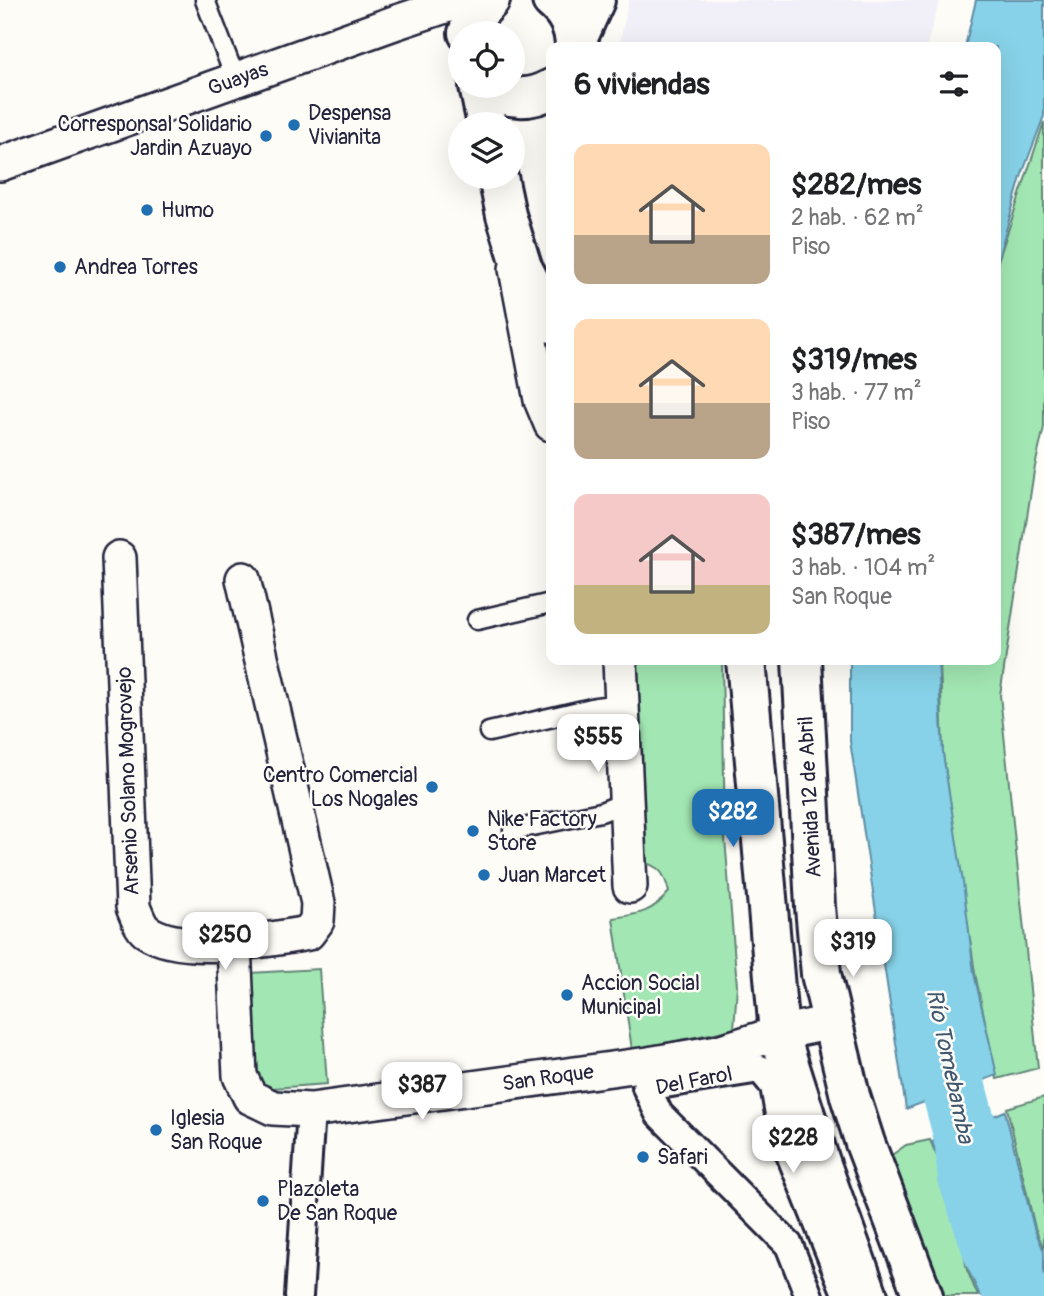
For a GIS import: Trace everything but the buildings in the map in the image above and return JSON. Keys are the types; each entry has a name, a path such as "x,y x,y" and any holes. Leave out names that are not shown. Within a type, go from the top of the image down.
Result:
{"main road":[{"path":"454,18 474,17 490,0"},
{"path":"552,0 569,20 574,42"},
{"path":"577,42 595,0"},
{"path":"525,98 546,92"},
{"path":"501,189 522,267 546,313"},
{"path":"747,665 779,1033 820,1162 868,1296"},
{"name":"Avenida 12 de Abril","path":"802,665 821,974 850,1096 923,1296"}],"street":[{"name":"Guayas","path":"0,164 236,79 454,18 478,0"},
{"path":"506,215 541,400 546,412"},
{"name":"Arsenio Solano Mogrovejo","path":"119,558 133,907 144,929 167,941 234,945 308,933 317,921 318,903 243,579"},
{"path":"620,665 630,886"},
{"name":"San Roque","path":"234,945 240,1076 250,1097 272,1108 311,1110 648,1064 718,1052 779,1033 832,1022"},
{"name":"Del Farol","path":"809,1296 789,1245 659,1114 646,1087 760,1069 774,1086 783,1137 847,1296"},
{"path":"299,1296 311,1110"}],"lane":[{"path":"205,0 236,79"},
{"path":"477,620 546,604"},
{"path":"489,732 596,707 622,704"},
{"path":"513,830 600,812 626,802"}],"shaded area":[{"path":"629,0 940,0 927,42 620,42"}],"green space":[{"path":"1044,122 1044,427 1034,471 1000,695 1038,1068 997,1079 975,973 943,754 940,665 1001,665 1001,252"},
{"path":"637,665 722,665 725,838 737,986 734,1029 632,1050 613,918 644,911 657,904 669,892 660,871 639,861"},
{"path":"319,969 327,1084 259,1089 250,973"},
{"path":"1044,1097 1044,1249 1035,1228 1007,1108"},
{"path":"930,1140 952,1191 967,1270 978,1296 944,1296 926,1257 889,1157 906,1145"}],"water":[{"path":"976,0 1044,0 1044,116 1021,177 1001,248 1001,42 966,42"},
{"path":"850,665 938,665 943,754 974,973 997,1075 906,1109 850,741"},
{"path":"1005,1111 1034,1228 1044,1251 1044,1296 980,1296 969,1270 951,1190 932,1142"}],"waterway":[{"name":"Río Tomebamba","path":"936,1004 946,1060 967,1139 970,1175 995,1249 1018,1296"}],"place":[{"name":"Despensa Vivianita","path":"294,125"},
{"name":"Corresponsal Solidario Jardin Azuayo","path":"266,136"},
{"name":"Humo","path":"147,210"},
{"name":"Andrea Torres","path":"60,267"},
{"name":"Centro Comercial Los Nogales","path":"432,787"},
{"name":"Nike Factory Store","path":"473,831"},
{"name":"Juan Marcet","path":"484,875"},
{"name":"Accion Social Municipal","path":"567,995"},
{"name":"Iglesia San Roque","path":"156,1130"},
{"name":"Safari","path":"643,1157"},
{"name":"Plazoleta De San Roque","path":"263,1201"}]}
